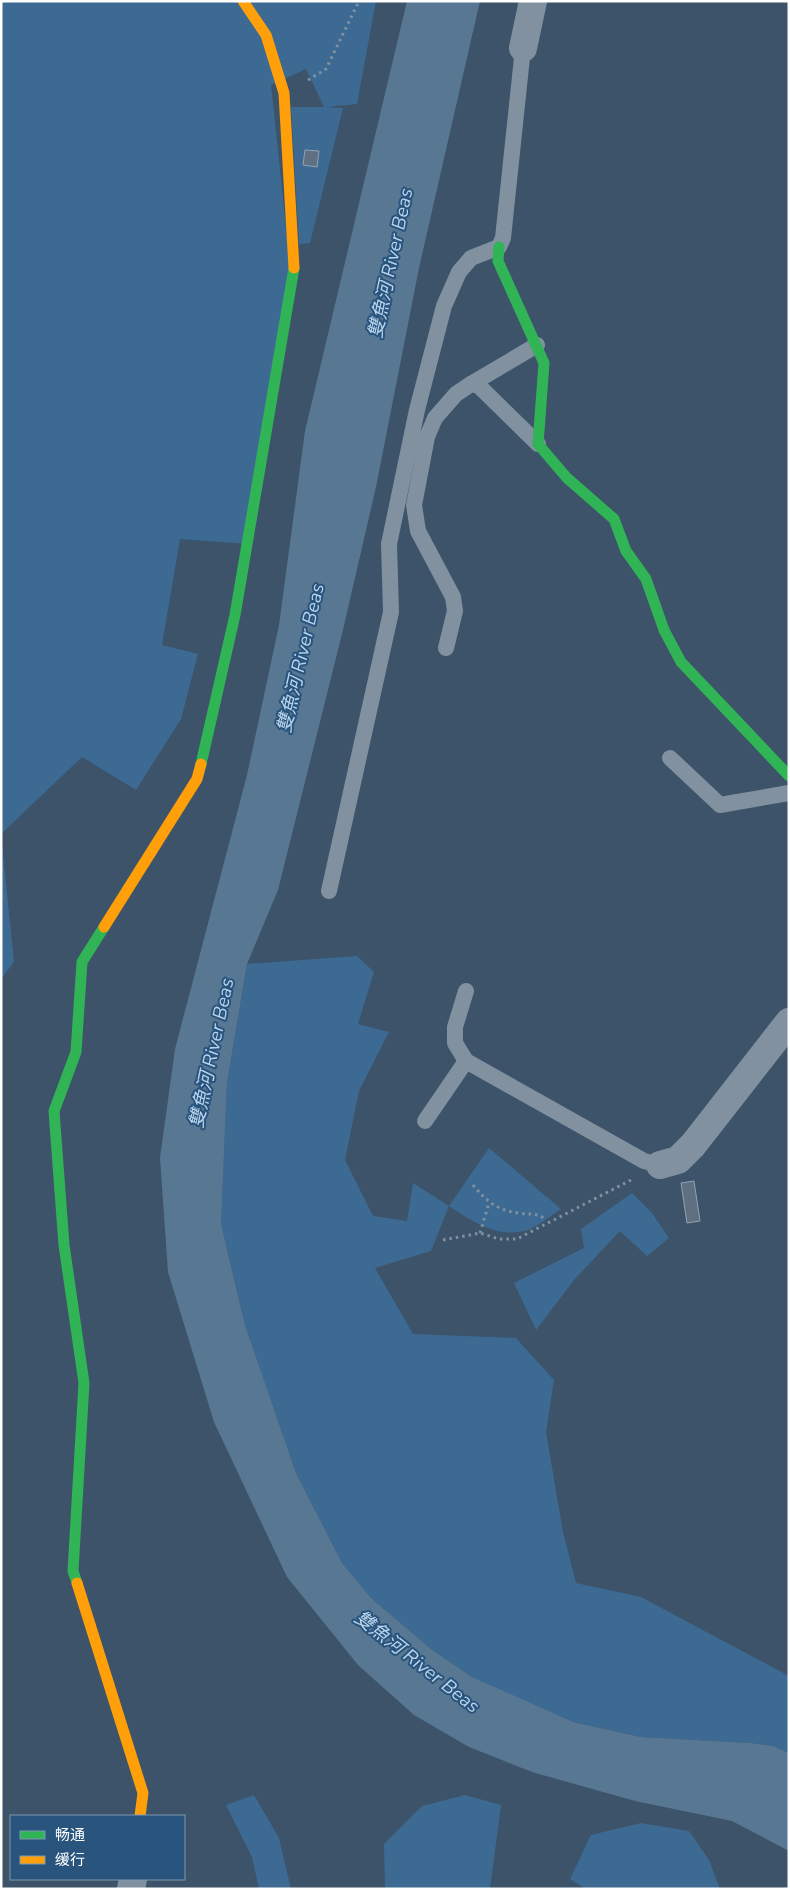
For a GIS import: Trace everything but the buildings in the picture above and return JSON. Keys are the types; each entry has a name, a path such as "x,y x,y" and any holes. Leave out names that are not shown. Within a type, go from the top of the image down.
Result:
{"street":[{"path":"140,1815 143,1793 73,1571 84,1383 64,1245 54,1112 76,1052 82,962 197,779 235,615 295,262 284,93 266,35 244,1"},
{"path":"523,48 533,1"},
{"path":"499,247 498,260 544,363 544,386 538,444 567,478 614,519 626,551 646,579 664,630 681,662 789,776"},
{"path":"660,1165 678,1160 693,1145 789,1022"}],"lane":[{"path":"329,891 391,612 389,544 417,410 444,306 459,272 471,258 499,247 503,238 523,48"},
{"path":"446,648 455,611 453,597 418,531 414,505 428,437 435,418 456,394 537,345"},
{"path":"470,384 478,386 538,444"},
{"path":"670,758 720,805 789,793"},
{"path":"466,991 455,1027 455,1043 466,1061 644,1161 660,1165"},
{"path":"424,1121 466,1061"}],"path":[{"path":"284,93 326,69 359,1"},
{"path":"443,1240 480,1233 498,1239 517,1239 660,1165"},
{"path":"473,1185 489,1203 502,1210 520,1214 536,1212 545,1219"},
{"path":"480,1233 489,1203"}],"shaded area":[{"path":"1,1 376,1 357,104 326,107 343,108 310,243 299,244 291,107 324,107 306,69 271,85 290,264 248,544 180,539 162,645 198,654 181,719 136,790 82,757 1,834"},
{"path":"1,835 14,962 1,979"},
{"path":"357,956 374,972 358,1024 389,1032 359,1091 345,1160 373,1216 407,1221 413,1183 449,1206 431,1251 375,1268 413,1334 516,1338 554,1380 546,1432 563,1532 576,1583 641,1597 789,1676 789,1753 773,1746 751,1743 641,1737 573,1722 521,1700 472,1677 431,1649 371,1598 342,1563 296,1473 245,1325 221,1224 227,1083 247,964"},
{"path":"489,1148 561,1209 528,1230 506,1232 496,1231 477,1223 449,1206"},
{"path":"632,1193 652,1213 669,1238 647,1256 620,1231 574,1280 536,1330 514,1283 584,1248 581,1229"},
{"path":"254,1795 279,1838 291,1889 259,1889 252,1857 226,1805"},
{"path":"465,1795 501,1805 490,1889 385,1889 384,1844 422,1806"},
{"path":"641,1823 689,1831 709,1860 720,1889 586,1889 570,1879 591,1835"}],"water":[{"name":"雙魚河 River Beas","path":"407,1 480,1 419,268 376,487 342,634 278,890 247,964 227,1083 221,1224 245,1325 296,1473 342,1563 371,1598 431,1649 472,1677 573,1722 641,1737 751,1743 773,1746 789,1753 789,1851 732,1821 635,1801 532,1772 469,1747 414,1715 358,1665 287,1577 214,1422 168,1272 160,1158 175,1049 247,775 279,625 305,431"}],"traffic: fast":[{"path":"499,247 498,261 544,363 538,444 567,478 614,519 626,551 646,579 664,630 681,662 789,776"},
{"path":"201,764 235,615 294,268"},
{"path":"77,1583 73,1571 84,1383 64,1245 54,1111 76,1052 82,962 104,927"}],"traffic: slow":[{"path":"243,1 266,35 284,93 294,268"},
{"path":"104,927 197,779 201,764"},
{"path":"77,1583 143,1793 140,1815"}]}
